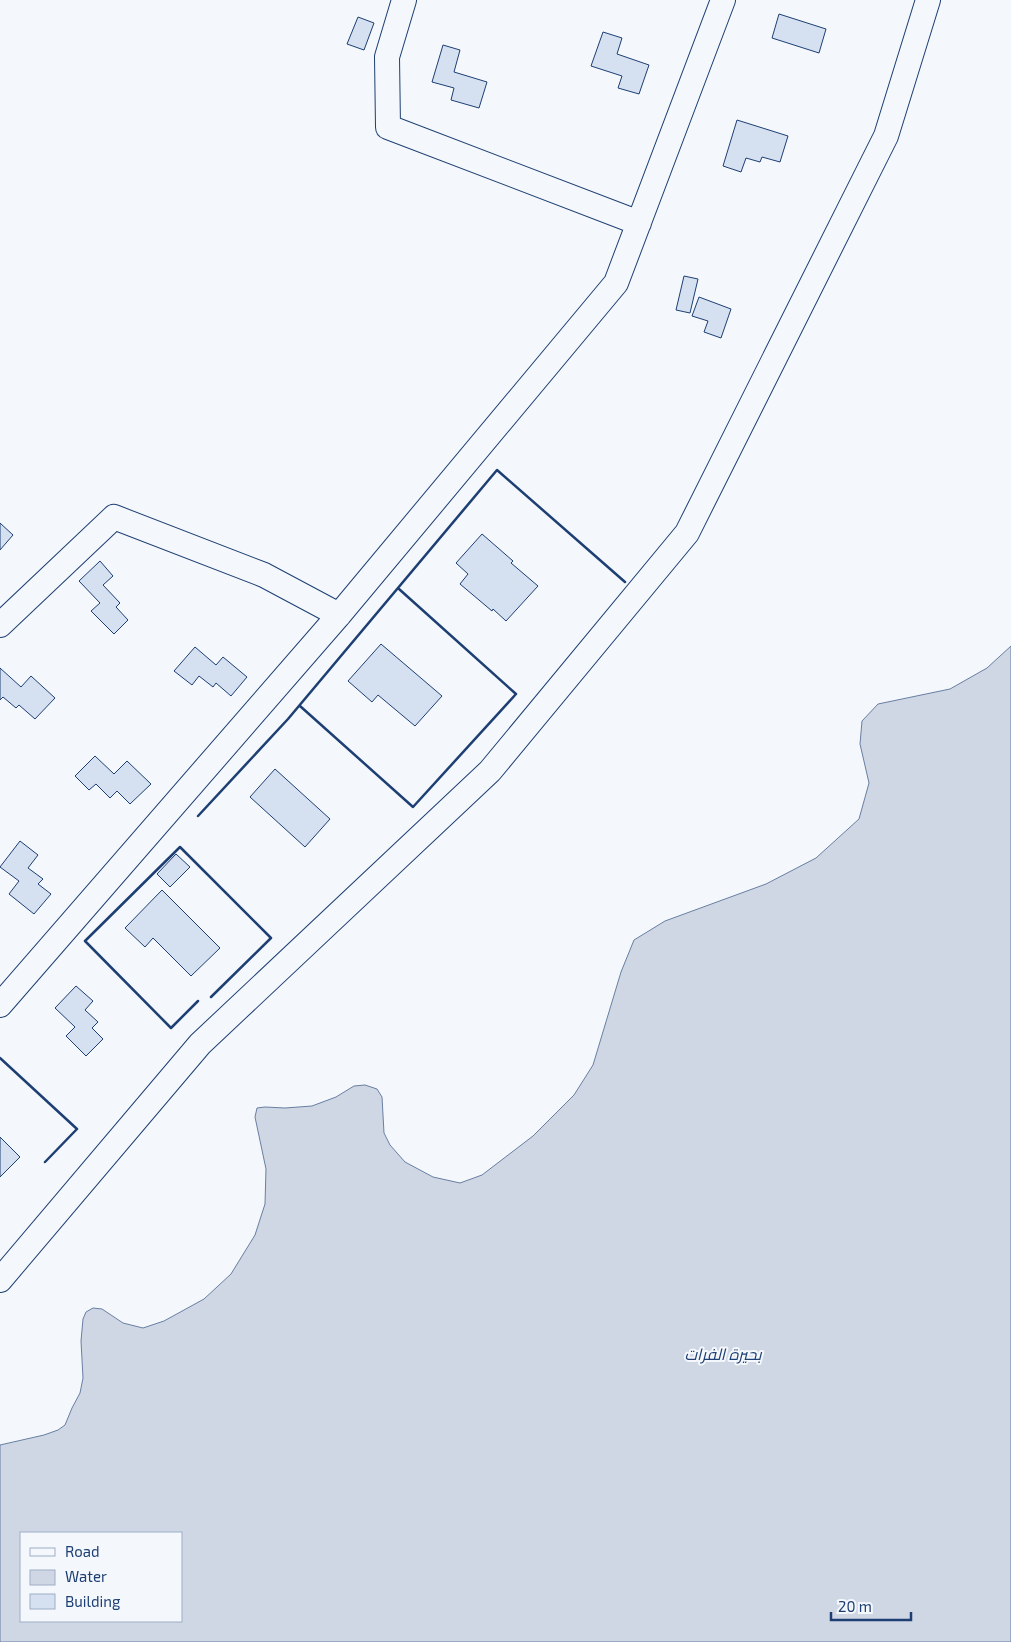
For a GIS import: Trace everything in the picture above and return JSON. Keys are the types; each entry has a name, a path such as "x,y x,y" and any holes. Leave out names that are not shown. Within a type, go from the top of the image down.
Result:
{"street":[{"path":"404,0 387,57 388,127 639,223"},
{"path":"0,1005 339,615 616,283 723,0"},
{"path":"0,1280 200,1044 490,771 687,533 886,136 928,0"},
{"path":"0,624 114,517 264,575 339,615"}],"water":[{"name":"بحيرة الفرات","path":"1011,646 1011,1642 0,1642 0,1445 44,1435 58,1430 65,1425 80,1393 83,1378 81,1341 83,1319 86,1312 93,1308 102,1309 123,1323 143,1328 164,1321 204,1299 231,1274 255,1235 265,1204 266,1169 255,1117 257,1108 312,1106 336,1097 354,1086 365,1085 377,1089 382,1097 384,1133 390,1145 405,1162 433,1177 460,1183 482,1175 533,1136 574,1095 593,1065 621,972 634,940 665,921 766,884 816,858 859,819 869,783 860,744 862,721 878,704 950,689 987,668"}],"building":[{"path":"779,14 826,29 819,53 772,38"},
{"path":"358,17 374,23 364,50 347,44"},
{"path":"603,32 622,38 617,54 649,65 639,94 618,88 622,76 591,66"},
{"path":"443,45 460,50 454,72 487,82 479,108 451,100 454,88 432,82"},
{"path":"737,120 788,136 780,162 762,157 760,162 746,158 741,172 723,166"},
{"path":"684,276 698,279 690,313 676,310"},
{"path":"699,297 731,309 721,338 704,332 708,321 692,316"},
{"path":"0,523 13,535 0,550"},
{"path":"482,534 513,561 511,563 538,586 506,621 460,584 468,574 456,563"},
{"path":"100,561 113,576 103,585 120,603 116,607 128,620 114,634 91,611 100,603 79,581"},
{"path":"381,644 442,696 415,726 378,695 372,702 348,681"},
{"path":"195,647 216,665 223,657 247,677 231,696 216,683 213,687 199,676 192,685 174,671"},
{"path":"0,668 21,687 31,676 55,698 35,719 19,705 16,708 3,697 0,700"},
{"path":"95,756 114,774 127,761 151,784 130,804 117,791 110,798 96,784 89,790 75,776"},
{"path":"275,769 330,819 305,847 250,797"},
{"path":"20,841 38,855 28,868 43,879 38,884 51,894 34,914 9,894 19,881 0,867"},
{"path":"176,854 190,867 170,887 157,874"},
{"path":"162,890 220,948 191,976 153,938 145,947 125,928"},
{"path":"76,986 93,1001 85,1010 98,1022 92,1028 103,1039 86,1056 66,1036 75,1027 55,1008"},
{"path":"0,1137 20,1157 0,1177"}],"wall":[{"path":"198,816 288,719 497,470 625,582"},
{"path":"300,706 413,807 516,694 399,589"},
{"path":"198,1001 171,1028 85,941 180,847 271,938 211,997"},
{"path":"0,1058 77,1129 45,1162"}]}
